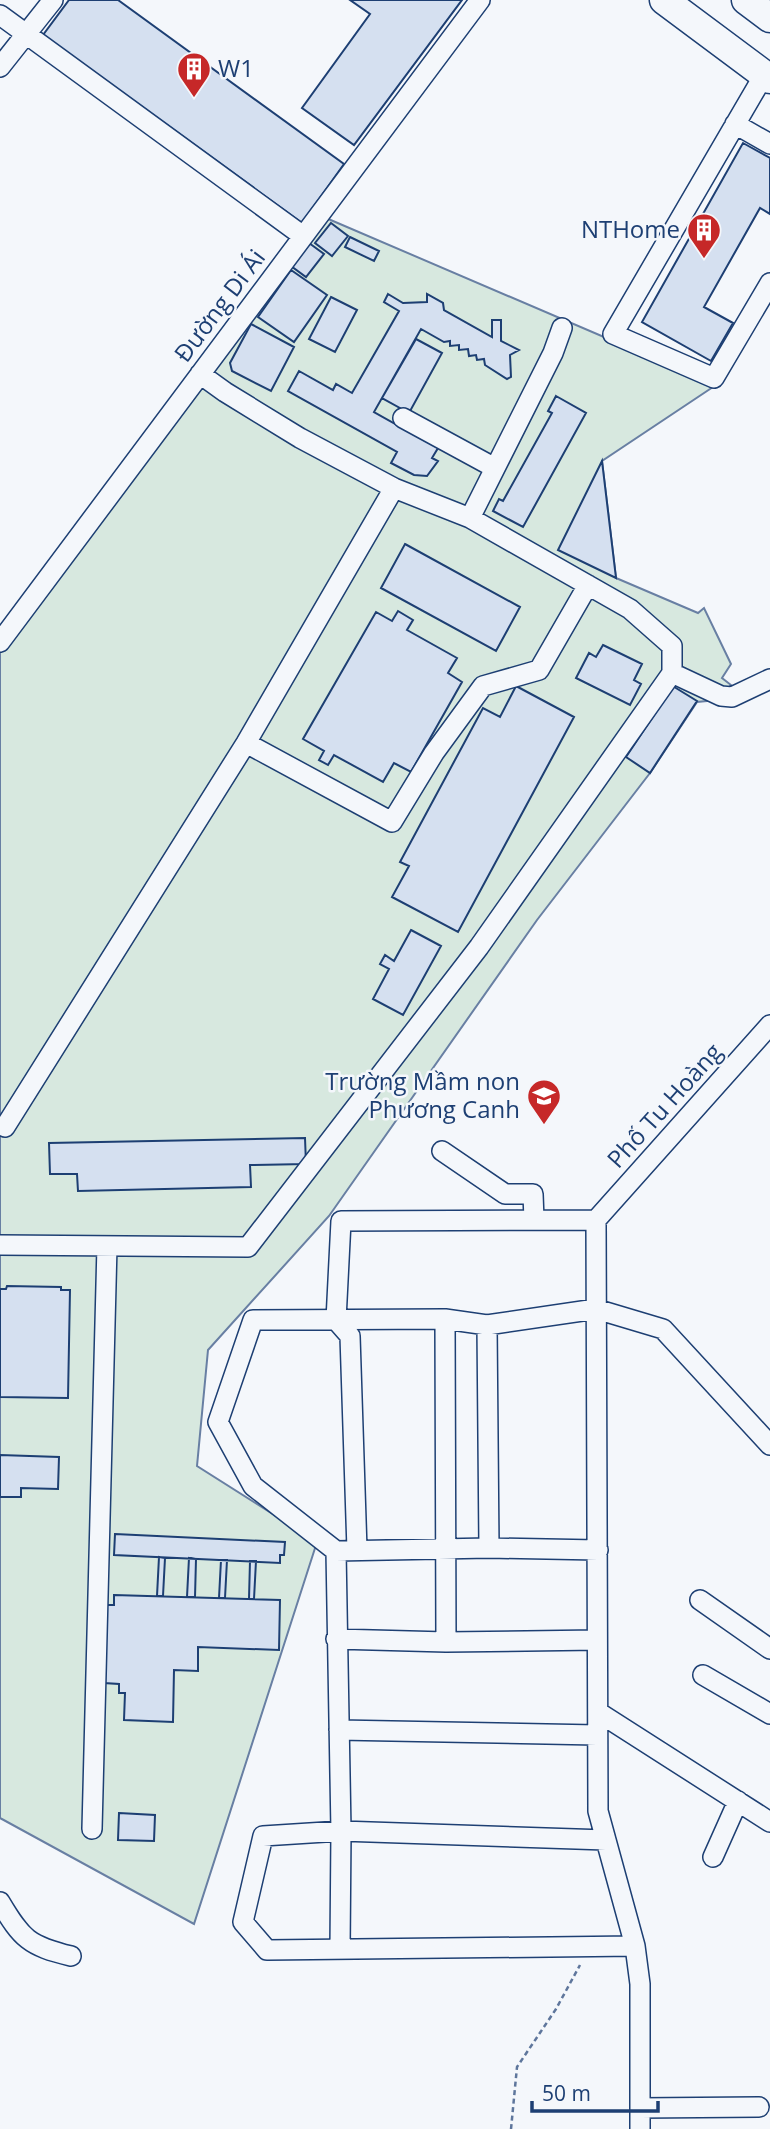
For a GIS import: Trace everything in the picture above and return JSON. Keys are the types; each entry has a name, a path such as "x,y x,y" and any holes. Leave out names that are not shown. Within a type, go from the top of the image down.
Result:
{"highway":[{"path":"664,0 767,77"},
{"path":"746,0 770,18"}],"street":[{"path":"0,67 53,0"},
{"name":"Đường Di Ái","path":"0,642 480,0"},
{"path":"0,15 303,236"},
{"path":"767,77 735,124 613,334 714,378 770,283"},
{"path":"735,124 770,144"},
{"path":"470,517 553,353 562,328"},
{"path":"0,1245 248,1247 479,947 672,673 672,646 630,609 470,517 394,488 300,438 200,374"},
{"path":"402,418 495,468"},
{"path":"5,1128 246,743 394,488"},
{"path":"246,743 392,821 434,753 483,686 539,670 588,584"},
{"path":"672,673 720,696 732,697 770,679"},
{"name":"Phố Tu Hoàng","path":"596,1220 770,1025"},
{"path":"442,1151 505,1194 533,1194 534,1220"},
{"path":"357,1550 350,1336 335,1320 341,1221 596,1220 598,1811 635,1946 640,1984 640,2129"},
{"path":"92,1829 107,1246"},
{"path":"598,1550 489,1548 336,1552 253,1486 218,1422 253,1320 444,1319 487,1325 596,1309 663,1329 770,1445"},
{"path":"444,1319 446,1642"},
{"path":"487,1325 489,1548"},
{"path":"336,1552 341,1949"},
{"path":"700,1600 770,1649"},
{"path":"336,1639 446,1642 597,1640"},
{"path":"703,1675 770,1714"},
{"path":"598,1712 770,1822"},
{"path":"339,1730 597,1735"},
{"path":"713,1857 738,1801"},
{"path":"606,1840 341,1831 263,1836 243,1922 267,1950 635,1946"},
{"path":"0,1902 26,1938 43,1949 71,1955"},
{"path":"640,2108 759,2107"}],"path":[{"path":"511,2129 517,2067 556,2009 590,1947"}],"shaded area":[{"path":"326,218 716,385 602,461 616,578 698,613 704,608 731,664 722,678 731,685 717,700 697,702 650,773 537,920 329,1216 208,1350 197,1466 317,1542 194,1924 0,1818 0,650"}],"building":[{"name":"W1","path":"69,0 118,0 344,164 302,223 43,35"},
{"path":"350,0 462,0 354,145 302,108 370,14"},
{"name":"NTHome","path":"743,143 770,158 770,214 760,208 704,307 733,323 711,361 642,322"},
{"path":"331,223 348,236 332,256 315,243"},
{"path":"350,237 379,251 374,261 345,247"},
{"path":"309,243 324,254 306,277 291,266"},
{"path":"291,270 327,295 294,342 258,317"},
{"path":"388,294 403,303 427,302 427,294 443,303 444,310 492,337 492,320 501,320 501,341 519,350 510,355 511,377 507,379 485,365 484,359 477,360 476,355 469,356 468,349 459,350 459,345 450,346 450,341 444,342 421,329 374,412 438,448 432,458 438,461 427,476 414,475 391,463 397,452 288,391 299,371 333,390 336,384 352,393 399,311 384,302"},
{"path":"331,297 357,310 335,352 309,339"},
{"path":"251,324 294,347 271,391 232,371 230,363"},
{"path":"416,339 442,353 409,413 382,398"},
{"path":"556,396 586,413 523,527 493,511 499,499 503,501 552,413 548,411"},
{"path":"602,461 616,578 558,550"},
{"path":"405,544 520,607 496,651 381,588"},
{"path":"398,611 413,620 407,630 457,658 448,673 462,682 411,772 394,763 383,782 334,755 328,765 319,760 324,751 303,739 376,612 392,621"},
{"path":"603,645 642,664 634,680 641,684 630,705 576,678 589,653 596,657"},
{"path":"671,685 697,701 650,773 626,757"},
{"path":"516,686 574,717 458,932 392,897 409,866 400,862 483,708 500,717"},
{"path":"411,930 441,946 403,1015 373,999 389,969 380,964 385,955 394,961"},
{"path":"305,1138 306,1164 250,1165 251,1187 78,1191 77,1174 50,1174 49,1143"},
{"path":"7,1286 61,1287 61,1290 70,1290 68,1398 0,1397 0,1289 6,1289"},
{"path":"0,1455 59,1457 58,1489 21,1488 21,1497 0,1497"},
{"path":"115,1534 285,1542 284,1555 280,1555 280,1563 114,1555"},
{"path":"159,1557 165,1558 163,1596 157,1596"},
{"path":"189,1558 196,1559 195,1597 187,1597"},
{"path":"221,1560 227,1560 225,1598 219,1598"},
{"path":"250,1561 256,1561 254,1599 249,1599"},
{"path":"114,1595 280,1600 279,1650 198,1647 198,1671 174,1670 173,1722 124,1720 125,1693 119,1693 119,1684 104,1683 106,1605 114,1605"},
{"path":"119,1813 155,1815 154,1841 118,1840"}],"place":[{"name":"W1","path":"194,99"},
{"name":"NTHome","path":"704,260"},
{"name":"Trường Mầm non Phương Canh","path":"544,1126"}]}
